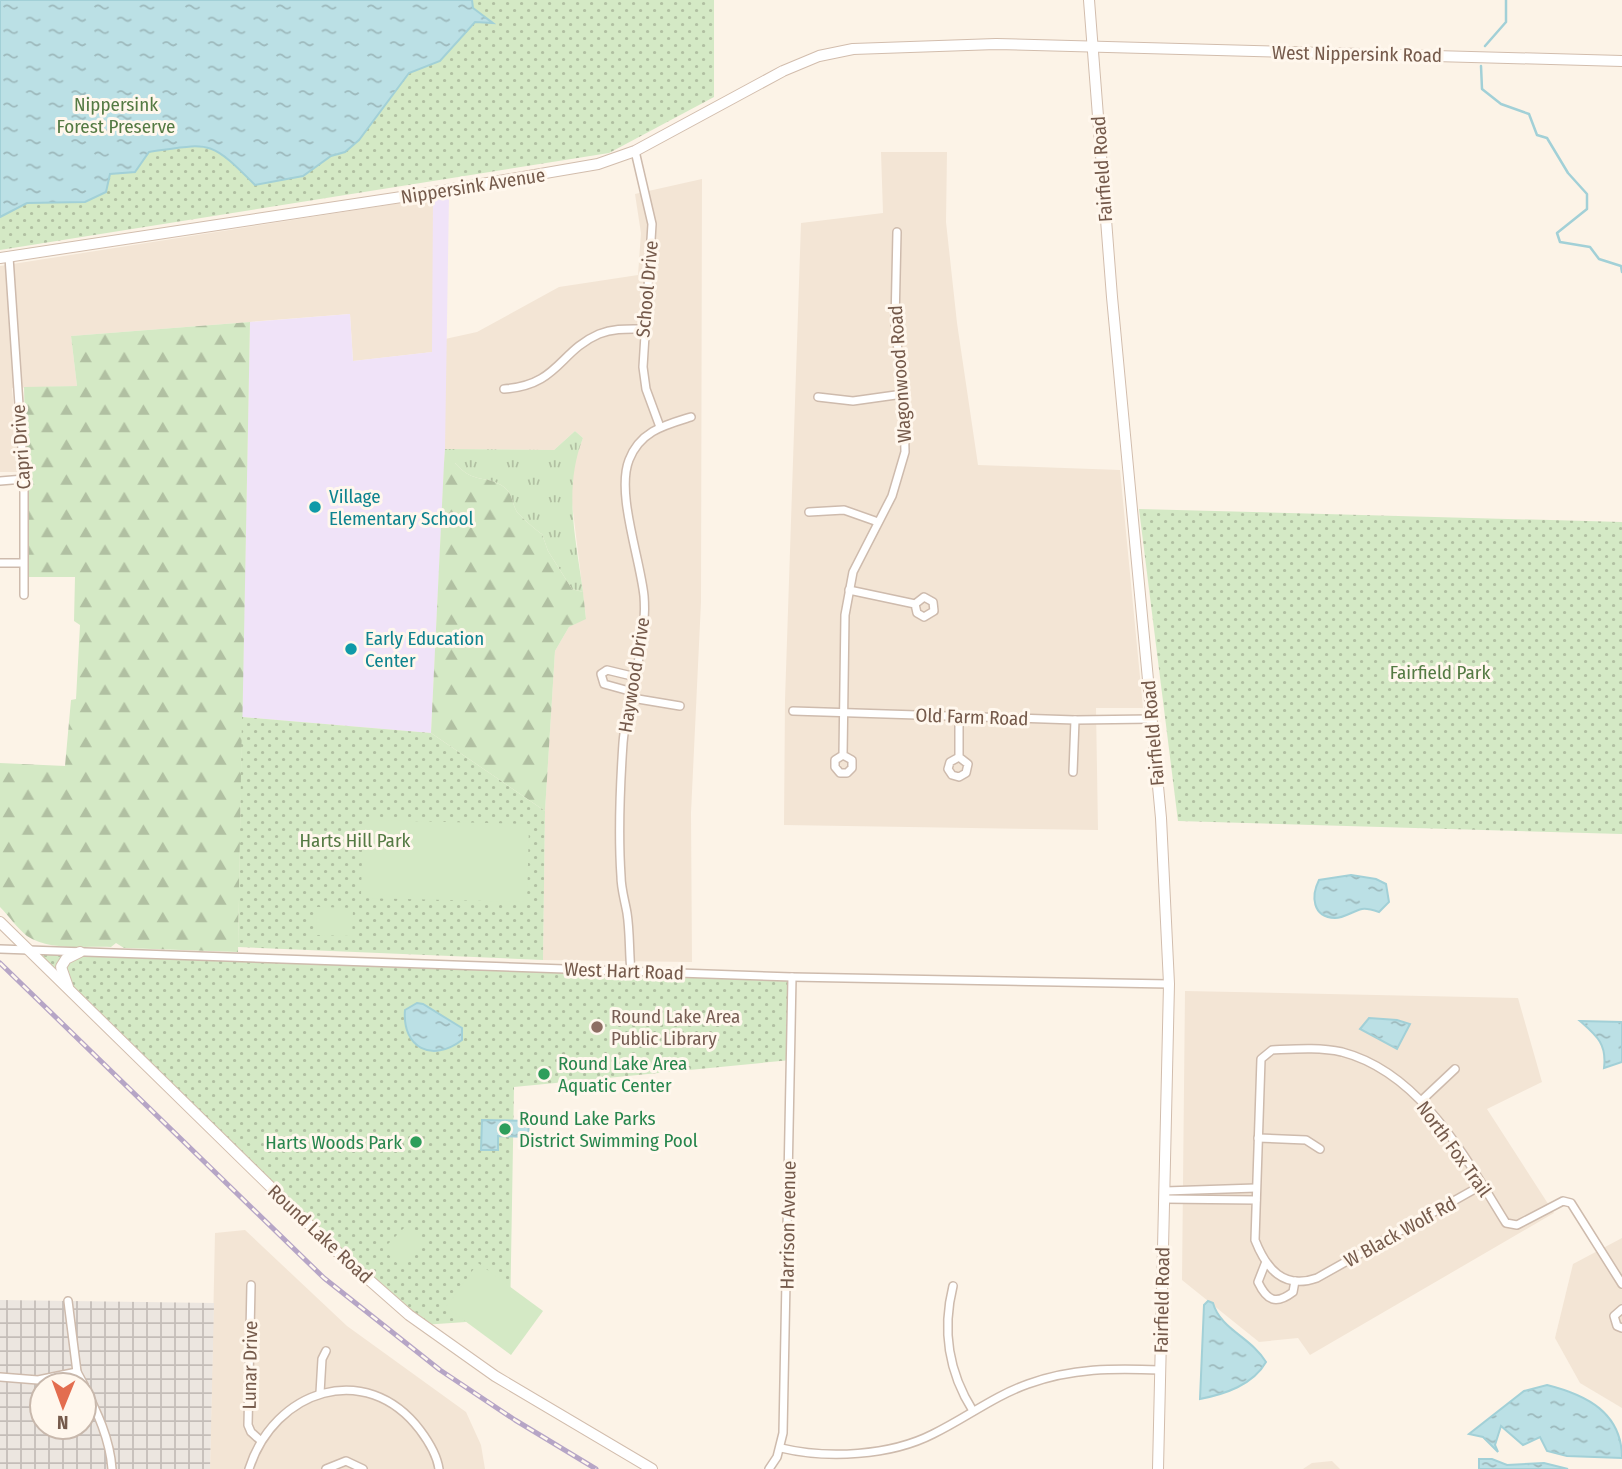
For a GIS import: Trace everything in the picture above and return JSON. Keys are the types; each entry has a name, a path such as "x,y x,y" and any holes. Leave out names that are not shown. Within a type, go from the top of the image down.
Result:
{"street":[{"name":"Fairfield Road","path":"1090,0 1116,344 1161,818 1169,984 1158,1469"},
{"name":"West Nippersink Road","path":"924,46 1093,47 1622,61"},
{"name":"Nippersink Avenue","path":"4,257 574,170 635,151 783,71 819,56 853,49 924,46"},
{"name":"School Drive","path":"635,151 652,224 652,263 643,329 646,389 660,427"},
{"name":"Wagonwood Road","path":"843,755 845,615 849,590 853,572 892,496 903,465 906,430 895,323 897,232"},
{"name":"Capri Drive","path":"4,257 24,479 23,595"},
{"path":"505,389 522,387 549,376 596,335 614,330 643,329"},
{"path":"818,397 853,401 903,394"},
{"name":"Haywood Drive","path":"631,972 627,915 621,879 620,835 624,740 636,677 644,599 636,540 624,498 625,477 637,444 660,427 691,417"},
{"path":"0,481 24,479"},
{"path":"809,512 844,510 878,523"},
{"path":"0,563 23,563"},
{"path":"849,590 915,604"},
{"path":"636,677 607,670 601,674 604,684 632,695 680,706"},
{"name":"Old Farm Road","path":"793,711 1075,720 1152,719"},
{"path":"958,757 959,717"},
{"path":"1073,772 1075,720"},
{"name":"Round Lake Road","path":"0,922 25,950 334,1249 409,1315 495,1376 652,1469"},
{"name":"West Hart Road","path":"0,949 792,977 1169,984"},
{"path":"71,994 61,967 66,959 80,952"},
{"name":"Harrison Avenue","path":"769,1469 781,1448 786,1375 792,977"},
{"name":"North Fox Trail","path":"1295,1281 1293,1292 1282,1301 1271,1300 1264,1295 1258,1282 1265,1264 1255,1240 1261,1059 1272,1050 1326,1049 1345,1053 1386,1071 1422,1100 1506,1223 1517,1226 1563,1201 1571,1203 1622,1284"},
{"path":"1422,1100 1455,1069"},
{"path":"1258,1138 1306,1140 1320,1149"},
{"name":"W Black Wolf Rd","path":"1295,1281 1317,1278 1482,1185"},
{"path":"1165,1195 1256,1188"},
{"path":"1165,1195 1256,1203"},
{"path":"1265,1264 1277,1274 1295,1281"},
{"name":"Lunar Drive","path":"251,1284 248,1424 251,1432 260,1440"},
{"path":"953,1286 947,1308 950,1357 962,1394 973,1411"},
{"path":"68,1301 77,1371"},
{"path":"1622,1309 1615,1316 1617,1326 1622,1328"},
{"path":"320,1393 322,1360 326,1351"},
{"path":"781,1448 831,1453 880,1450 932,1435 1027,1384 1072,1371 1160,1370"},
{"path":"0,1377 28,1379"},
{"path":"249,1469 260,1440 282,1413 320,1393 363,1393 396,1406 412,1419 429,1441 439,1469"},
{"path":"98,1413 111,1452 112,1469"},
{"path":"326,1469 346,1461 363,1469"}],"shaded area":[{"path":"881,152 947,152 946,222 957,323 978,465 1120,470 1143,708 1096,708 1098,830 784,825 785,700 801,223 883,213"},
{"path":"702,179 701,602 691,813 692,962 543,960 545,811 555,651 569,627 586,618 571,495 573,464 583,438 575,431 554,450 445,449 445,339 477,332 559,287 638,275 641,233 635,194"},
{"path":"449,195 445,449 431,733 242,717 250,322 350,314 353,361 432,352 433,198"},
{"path":"433,198 433,352 353,361 350,314 71,336 77,386 12,388 19,472 0,472 0,266"},
{"path":"1185,991 1518,998 1542,1082 1487,1109 1554,1213 1310,1355 1298,1338 1259,1342 1182,1280"},
{"path":"245,1230 347,1326 466,1412 481,1445 485,1469 210,1469 215,1233"},
{"path":"1622,1238 1622,1408 1580,1383 1555,1338 1573,1264"},
{"path":"0,1300 214,1303 210,1469 0,1469"},
{"path":"1332,1461 1340,1469 1303,1469 1312,1463"}],"green space":[{"name":"Nippersink Forest Preserve","path":"0,0 714,0 714,97 609,153 0,250"},
{"path":"250,322 238,952 124,948 116,943 111,947 68,947 36,941 23,933 0,907 0,763 65,766 71,700 76,699 80,625 74,621 75,577 29,577 24,387 77,386 71,336"},
{"path":"575,431 583,438 577,457 572,495 583,592 572,589 548,551 542,534 517,512 504,487 474,477 455,463 444,463 445,449 554,450"},
{"path":"444,463 455,463 474,477 504,487 517,512 542,534 548,551 572,589 583,592 586,619 569,627 555,651 545,811 431,733"},
{"name":"Fairfield Park","path":"1139,509 1622,522 1622,834 1178,821"},
{"name":"Harts Hill Park","path":"242,717 431,733 545,811 543,960 238,947"},
{"path":"363,820 529,824 527,902 361,898"},
{"path":"317,907 353,908 352,936 316,935"},
{"name":"Harts Woods Park","path":"25,950 792,977 791,1060 514,1087 510,1319 422,1325"},
{"path":"408,1224 425,1241 400,1266 383,1249"},
{"path":"478,1263 543,1311 511,1355 446,1307"}],"water":[{"path":"0,0 472,0 473,8 493,23 475,22 440,61 409,73 359,140 345,152 331,156 303,176 255,185 218,152 198,146 169,149 149,152 135,172 110,174 106,192 85,202 27,203 0,217"},
{"path":"1351,875 1376,879 1386,884 1389,902 1379,912 1362,909 1335,918 1322,914 1314,899 1319,880"},
{"path":"417,1003 462,1028 462,1040 440,1050 421,1048 408,1034 405,1023 405,1010"},
{"path":"1369,1018 1410,1024 1397,1049 1360,1029"},
{"path":"1580,1021 1622,1022 1622,1062 1604,1068 1604,1053 1600,1041"},
{"name":"Round Lake Parks District Swimming Pool","path":"482,1120 529,1121 528,1137 498,1136 498,1150 481,1150"},
{"path":"1208,1301 1213,1303 1222,1320 1253,1346 1266,1362 1254,1377 1246,1382 1228,1391 1200,1399 1204,1305"},
{"path":"1547,1385 1576,1394 1600,1408 1616,1429 1622,1458 1567,1456 1547,1451 1540,1437 1523,1445 1501,1426 1495,1445 1498,1452 1483,1437 1469,1434 1524,1391"},
{"path":"1479,1459 1492,1459 1507,1465 1544,1463 1568,1469 1479,1469"}],"waterway":[{"path":"1485,46 1506,22 1506,0"},
{"path":"1481,66 1482,89 1501,104 1529,114 1537,135 1547,138 1568,173 1587,194 1587,209 1557,233 1560,242 1590,247 1599,259 1621,266 1622,272"}],"railway":[{"path":"0,963 324,1278 440,1370 596,1469"}],"place":[{"name":"Village Elementary School","path":"315,507"},
{"name":"Early Education Center","path":"351,649"},
{"name":"Round Lake Area Public Library","path":"597,1027"},
{"name":"Round Lake Area Aquatic Center","path":"544,1074"},
{"name":"Round Lake Parks District Swimming Pool","path":"505,1129"},
{"name":"Harts Woods Park","path":"416,1142"}]}
